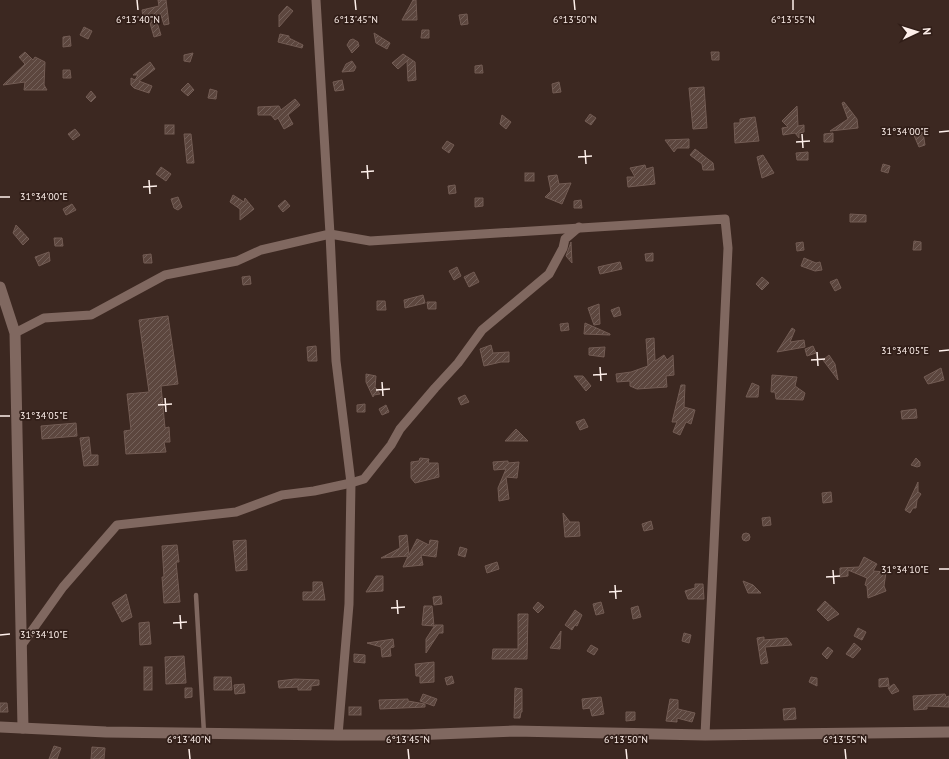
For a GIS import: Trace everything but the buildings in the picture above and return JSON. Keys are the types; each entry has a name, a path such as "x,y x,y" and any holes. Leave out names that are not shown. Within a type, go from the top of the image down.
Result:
{"street":[{"path":"316,0 336,361 351,483 350,604 338,735"},
{"path":"16,332 44,318 91,315 165,275 237,261 261,250 330,234 370,241 725,219 728,248 705,735"},
{"path":"21,646 63,587 117,525 236,512 282,494 351,483 364,479 391,445 400,429 458,363 482,330 549,274 563,248 565,239 579,227"},
{"path":"0,287 6,301 2,303 16,332 21,646 24,728"},
{"path":"0,727 75,731 338,735 558,731 705,735 949,732"}],"lane":[{"path":"196,595 204,733"}]}
